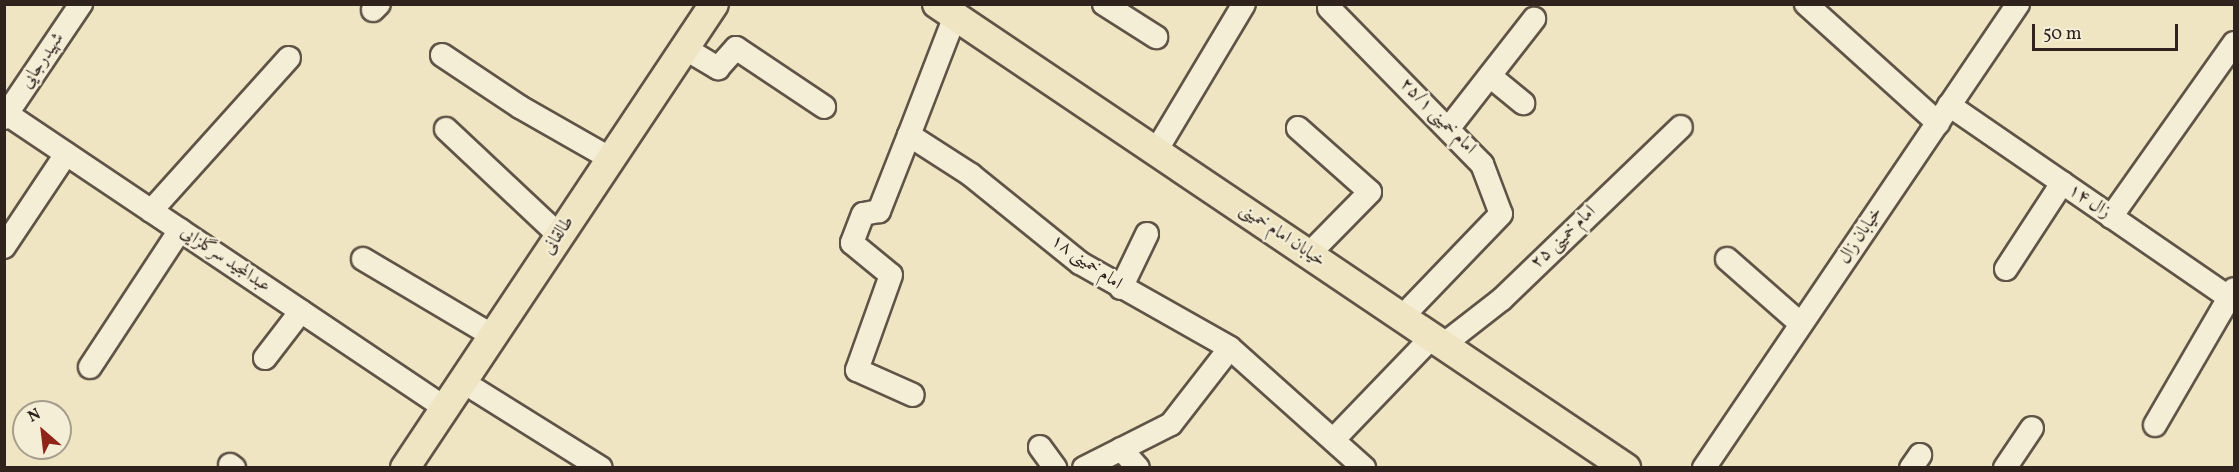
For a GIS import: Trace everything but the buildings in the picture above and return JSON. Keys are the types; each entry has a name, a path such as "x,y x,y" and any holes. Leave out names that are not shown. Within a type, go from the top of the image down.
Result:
{"main road":[{"name":"طالقانی","path":"405,468 714,4"},
{"name":"طالقانی","path":"425,468 696,55 732,4"},
{"name":"خیابان امام خمینی","path":"942,8 1626,468"}],"street":[{"name":"شهیدرجایی","path":"5,115 81,4"},
{"path":"1104,4 1156,37"},
{"path":"1155,151 1244,4"},
{"name":"زال ۱۴","path":"1806,4 1943,114 2062,183 2233,296"},
{"name":"خیابان زال","path":"1704,468 2018,4"},
{"path":"913,395 857,370 891,275 852,243 863,214 879,211 909,135 942,8"},
{"name":"امام خمینی ۲۵/۱","path":"1329,8 1482,164 1501,214 1402,317"},
{"path":"1448,129 1534,19"},
{"path":"2112,217 2235,43"},
{"path":"696,55 718,68 736,48 824,107"},
{"path":"441,55 520,107 610,159"},
{"path":"151,211 289,58"},
{"path":"1490,76 1523,104"},
{"name":"عبدالمجید سرگلزایی","path":"5,115 445,408"},
{"name":"امام خمینی ۲۵","path":"1334,439 1437,341 1502,299 1681,127"},
{"path":"1298,128 1370,192 1309,254"},
{"path":"446,129 559,235"},
{"name":"امام خمینی ۱۸","path":"909,135 971,175 1080,263 1230,348 1364,468"},
{"path":"4,247 66,154"},
{"path":"2006,269 2062,183"},
{"path":"90,367 180,230"},
{"path":"1121,288 1147,234"},
{"path":"363,259 493,336"},
{"path":"1727,259 1801,324"},
{"path":"2155,425 2233,296"},
{"path":"266,358 301,311"},
{"path":"1084,468 1171,424 1230,348"},
{"path":"476,390 601,468"},
{"path":"2005,468 2032,428"},
{"path":"1040,447 1055,468"},
{"path":"1121,449 1138,468"}]}
